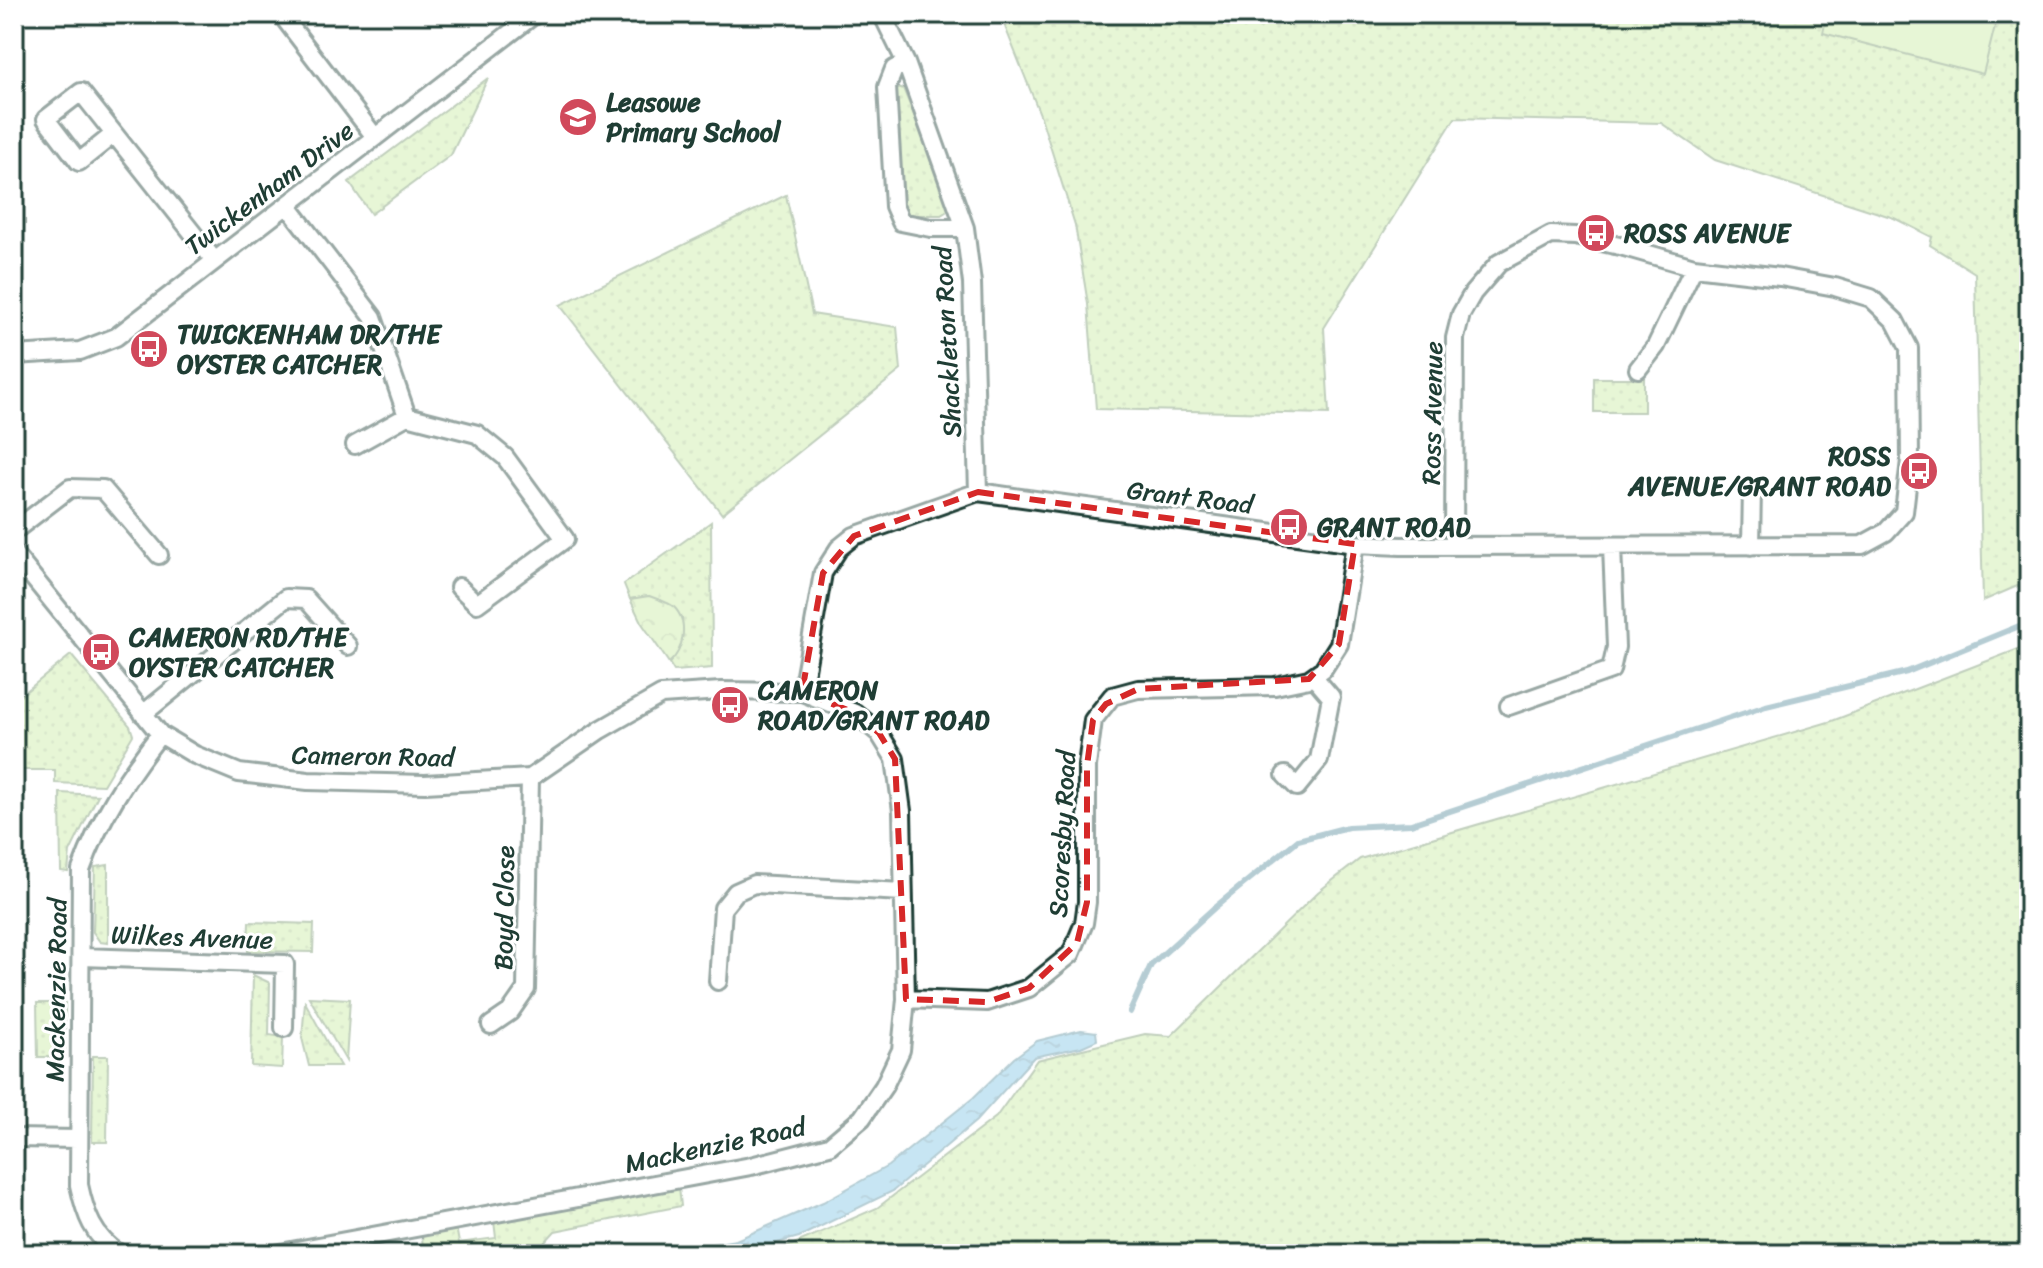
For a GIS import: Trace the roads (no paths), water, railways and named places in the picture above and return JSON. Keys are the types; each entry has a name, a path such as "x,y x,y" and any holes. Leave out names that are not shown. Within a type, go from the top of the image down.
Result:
{"street":[{"path":"281,14 375,137"},
{"name":"Twickenham Drive","path":"14,355 80,351 116,337 535,14"},
{"name":"Shackleton Road","path":"882,14 906,63 965,228 972,283 978,492"},
{"path":"906,63 894,69 887,87 894,206 901,222 931,228 965,228"},
{"path":"114,134 214,260"},
{"path":"287,205 373,317 407,416"},
{"name":"Ross Avenue","path":"1454,546 1455,338 1461,314 1473,293 1499,263 1551,235 1575,236 1694,267 1835,287 1871,298 1895,321 1909,348 1910,460 1904,512 1886,532"},
{"path":"1638,369 1656,346 1694,267"},
{"path":"355,445 407,416 477,434 505,457 565,539 477,604 459,587"},
{"path":"14,531 70,488 103,489 159,555"},
{"path":"1751,546 1752,488"},
{"name":"Grant Road","path":"802,692 823,573 839,548 854,536 978,492 1355,544 1862,545 1886,532"},
{"path":"1285,775 1297,787 1319,760 1331,697 1313,676 1323,669 1339,644 1355,544"},
{"path":"1509,706 1611,670 1616,647 1612,546"},
{"name":"Cameron Road","path":"14,554 160,734 195,755 239,773 308,781 425,784 530,778"},
{"path":"143,714 286,598 306,599 348,646"},
{"name":"Scoresby Road","path":"906,999 987,1002 1029,988 1071,954 1084,923 1087,902 1087,766 1093,720 1112,696 1138,689 1275,686 1313,676"},
{"path":"530,778 600,730 661,695 721,691 802,692"},
{"name":"Mackenzie Road","path":"275,1254 751,1166 829,1146 862,1118 884,1086 901,1050 906,999 902,811 895,759 879,733 855,713 802,692"},
{"name":"Mackenzie Road","path":"120,1254 96,1232 85,1213 79,1185 81,870 92,838 109,807 160,734"},
{"name":"Boyd Close","path":"491,1025 510,1012 526,989 530,778"},
{"path":"718,981 723,908 736,892 754,884 903,892"},
{"name":"Wilkes Avenue","path":"82,957 285,964 284,1028"},
{"path":"14,1138 78,1139"}],"water":[{"path":"1081,1030 1096,1032 1097,1040 1081,1047 1034,1057 976,1121 893,1191 799,1237 736,1254 650,1254 736,1240 823,1202 888,1166 973,1098 1014,1058 1037,1041"}],"waterway":[{"path":"1130,1012 1151,965 1214,908 1298,840 1348,827 1411,824 1766,706 1907,672 2029,622"}],"place":[{"name":"Leasowe Primary School","path":"578,117"},
{"name":"ROSS AVENUE","path":"1596,233"},
{"name":"TWICKENHAM DR/THE OYSTER CATCHER","path":"149,349"},
{"name":"ROSS AVENUE/GRANT ROAD","path":"1919,471"},
{"name":"GRANT ROAD","path":"1289,527"},
{"name":"CAMERON RD/THE OYSTER CATCHER","path":"101,652"},
{"name":"CAMERON ROAD/GRANT ROAD","path":"730,705"}]}
